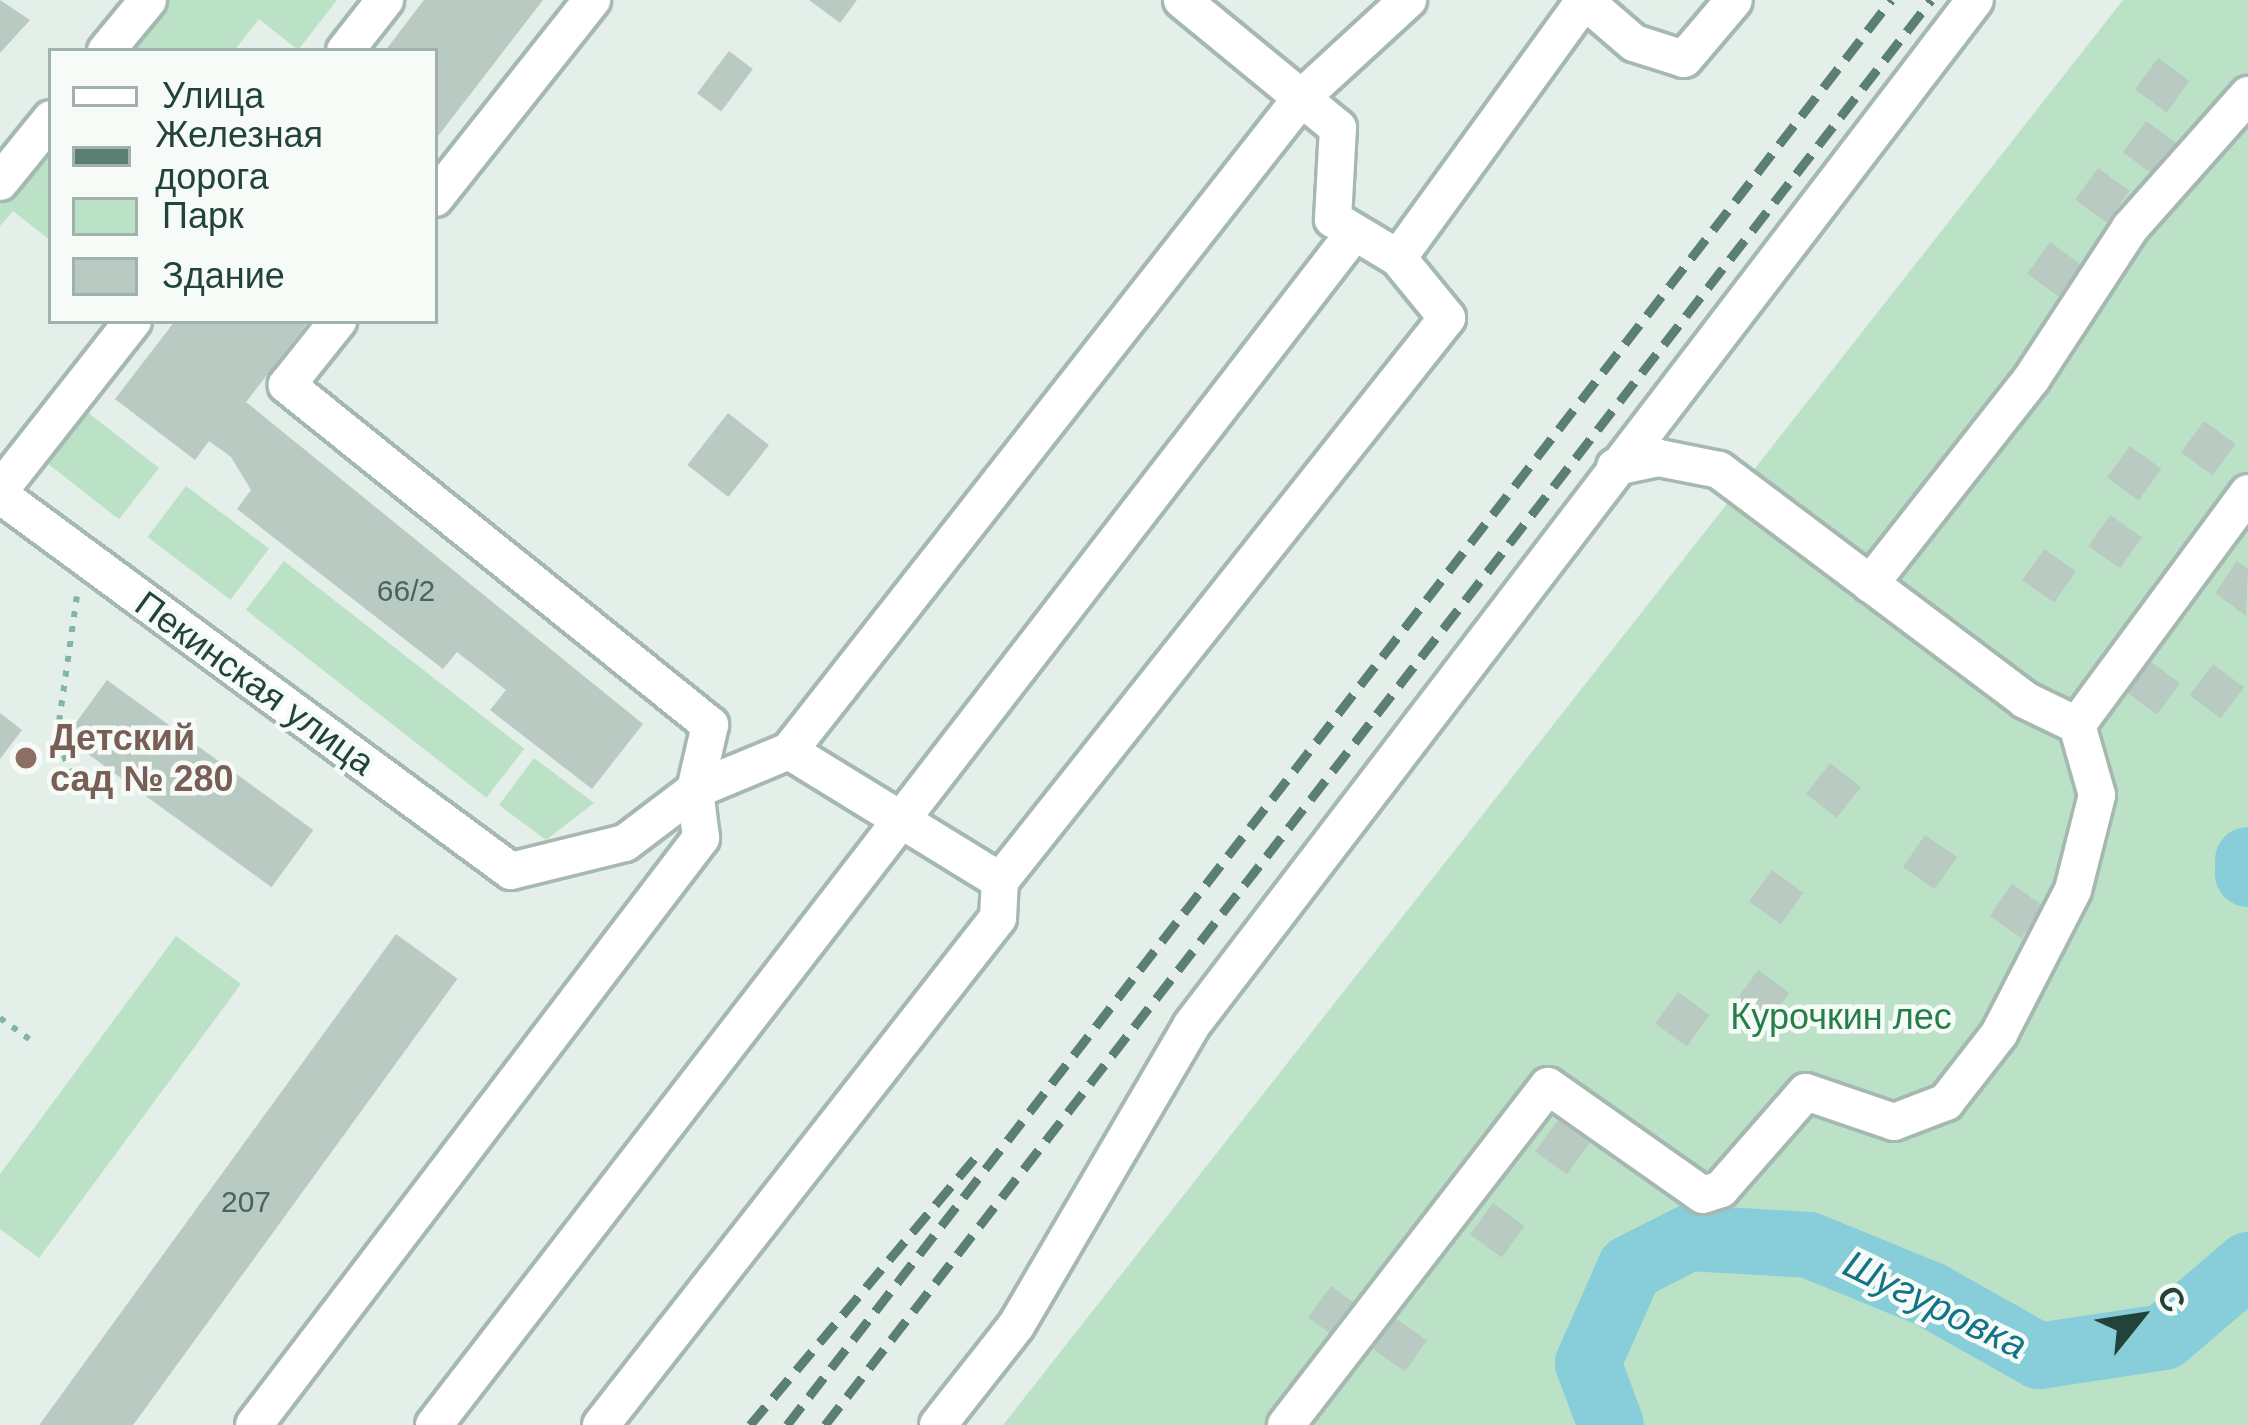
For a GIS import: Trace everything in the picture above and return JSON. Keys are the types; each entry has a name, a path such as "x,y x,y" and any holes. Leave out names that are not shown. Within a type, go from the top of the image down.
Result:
{"street":[{"path":"108,48 148,0"},
{"path":"347,48 386,0"},
{"path":"438,194 592,0"},
{"path":"601,1425 998,918 1000,881 1447,318 1398,258 1350,238 1330,194 1338,128 1182,0"},
{"path":"695,790 789,751 1302,97 1408,0"},
{"path":"1398,258 1585,0 1634,43 1684,59 1734,0"},
{"path":"938,1425 1016,1326 1192,1026 1975,0"},
{"path":"1870,584 2032,378 2130,228 2248,94"},
{"path":"0,182 48,123"},
{"path":"434,1425 894,817 1350,238"},
{"path":"0,492 131,324"},
{"path":"254,1425 701,838 695,790 710,725 286,386 336,324"},
{"path":"1286,1425 1548,1086 1703,1195 1721,1190 1806,1092 1894,1122 1946,1102 1999,1034 2073,890 2097,795 2078,725 2025,700 1719,470 1659,458 1615,467"},
{"name":"Пекинская улица","path":"0,492 511,871 625,842 695,790"},
{"path":"2078,725 2248,493"},
{"path":"789,751 1000,881"}],"path":[{"path":"76,789 57,736 84,557"},
{"path":"0,1018 36,1044"}],"green space":[{"path":"164,0 337,0 300,48 259,19 236,48 125,48"},
{"name":"Курочкин лес","path":"2123,0 2248,0 2248,1425 1003,1425"},
{"path":"48,146 48,239 13,211 0,226 0,205"},
{"path":"77,404 159,468 119,519 37,455"},
{"path":"186,486 269,549 231,600 147,537"},
{"path":"284,561 524,749 486,798 246,610"},
{"path":"534,758 594,803 546,840 499,805"},
{"path":"176,936 241,984 39,1258 0,1229 0,1174"}],"building":[{"path":"0,0 30,20 0,53"},
{"path":"424,0 543,0 438,136 438,48 387,48"},
{"path":"809,0 857,0 840,23"},
{"path":"729,51 753,69 721,111 697,93"},
{"path":"2158,58 2190,81 2167,112 2135,90"},
{"path":"2146,121 2178,144 2155,175 2123,153"},
{"path":"2098,168 2130,191 2107,222 2075,200"},
{"path":"2050,242 2082,265 2059,296 2027,274"},
{"path":"173,324 307,324 246,402 643,724 592,789 490,710 506,690 457,652 443,669 237,509 251,490 231,457 209,441 195,460 115,399"},
{"path":"728,413 769,445 728,497 687,465"},
{"path":"2204,421 2236,444 2213,475 2181,453"},
{"path":"2130,446 2162,469 2139,500 2107,478"},
{"path":"2110,515 2142,537 2120,568 2088,546"},
{"path":"2044,549 2076,571 2054,602 2022,580"},
{"path":"2237,561 2248,569 2246,616 2215,593"},
{"path":"2149,660 2180,683 2157,715 2126,691"},
{"path":"2213,664 2244,687 2221,719 2190,695"},
{"path":"107,680 313,830 272,887 65,737"},
{"path":"0,713 22,730 0,759"},
{"path":"1830,763 1861,787 1837,818 1806,794"},
{"path":"1925,835 1957,857 1935,889 1903,867"},
{"path":"1772,870 1804,893 1781,924 1749,902"},
{"path":"2012,884 2044,906 2022,938 1990,916"},
{"path":"396,934 457,979 133,1425 39,1425"},
{"path":"1758,970 1790,993 1767,1024 1735,1002"},
{"path":"1678,992 1710,1015 1687,1046 1655,1024"},
{"path":"1558,1120 1590,1143 1567,1174 1535,1152"},
{"path":"1493,1203 1525,1226 1502,1257 1470,1235"},
{"path":"1331,1286 1363,1309 1340,1340 1308,1318"},
{"path":"1395,1318 1427,1340 1405,1371 1373,1349"}],"waterway":[{"name":"Шугуровка","path":"2248,860 2248,874"},
{"name":"Шугуровка","path":"1611,1425 1588,1363 1630,1268 1689,1238 1809,1245 1931,1295 2039,1356 2164,1337 2248,1265"}],"railway":[{"path":"787,1425 1891,0"},
{"path":"825,1425 1931,0"},
{"path":"750,1425 980,1152"}],"place":[{"name":"Детский сад № 280","path":"26,758"}]}
